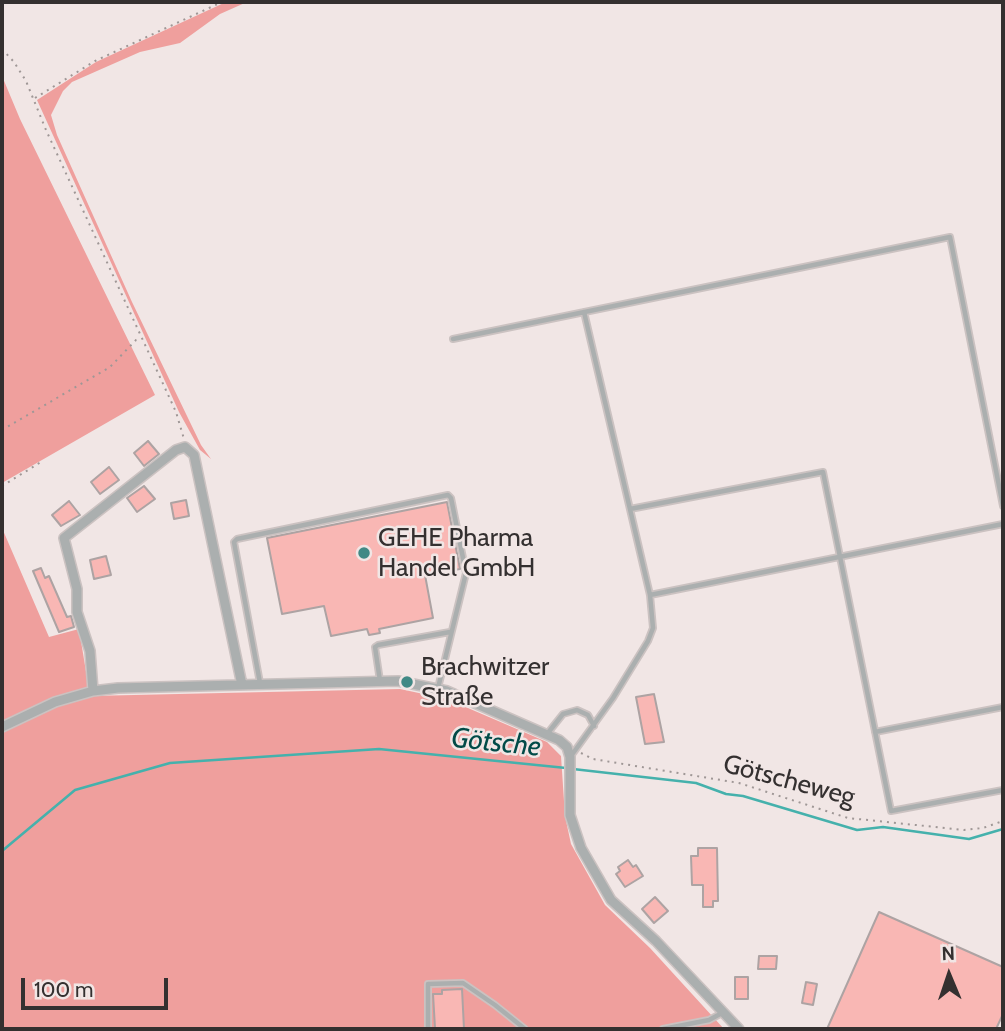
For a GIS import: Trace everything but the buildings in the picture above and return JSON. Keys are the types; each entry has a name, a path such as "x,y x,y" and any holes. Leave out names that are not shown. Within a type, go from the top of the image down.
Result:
{"street":[{"path":"93,691 90,651 77,612 77,589 64,538 176,450 185,447 194,455 242,685"},
{"path":"2,727 55,702 93,691 118,688 380,681 407,682 438,688 547,734 567,747 573,754 570,815 581,848 611,900 656,941 739,1029"}],"lane":[{"path":"453,339 950,237 1003,506"},
{"path":"573,754 649,640 653,628 650,595 584,312"},
{"path":"630,509 823,471 891,811 1003,790"},
{"path":"260,684 234,542 237,539 448,495 451,498 466,565 438,688"},
{"path":"650,595 1003,524"},
{"path":"380,681 375,647 450,632"},
{"path":"875,732 1003,707"},
{"path":"547,734 563,713 576,710 588,715 594,726"},
{"path":"428,1029 429,984 463,983 495,1004 525,1029"},
{"path":"663,1029 709,1020 724,1012"}],"path":[{"path":"34,98 94,61 222,2"},
{"path":"3,52 14,62 34,98 46,130 176,412 184,433 185,447"},
{"path":"2,430 110,367 136,340 143,339"},
{"path":"2,486 41,462"},
{"name":"Götscheweg","path":"573,754 739,783 848,818 964,830 983,828 1003,821"}],"shaded area":[{"path":"226,2 247,2 220,14 180,43 140,52 72,82 63,91 51,115 57,135 132,302 201,445 211,459 200,450 179,412 37,100 96,62"},
{"path":"2,76 20,119 155,395 2,483"},
{"path":"2,528 49,637 79,629 90,696 400,689 447,699 547,742 561,756 565,816 571,844 605,905 650,948 724,1029 2,1029"}],"waterway":[{"name":"Götsche","path":"2,851 75,790 170,763 379,749 566,768"},
{"name":"Götsche","path":"573,769 696,783 726,794 743,796 857,830 883,827 969,839 1003,829"}],"place":[{"name":"GEHE Pharma Handel GmbH","path":"364,553"},
{"name":"Brachwitzer Straße","path":"407,682"}]}
